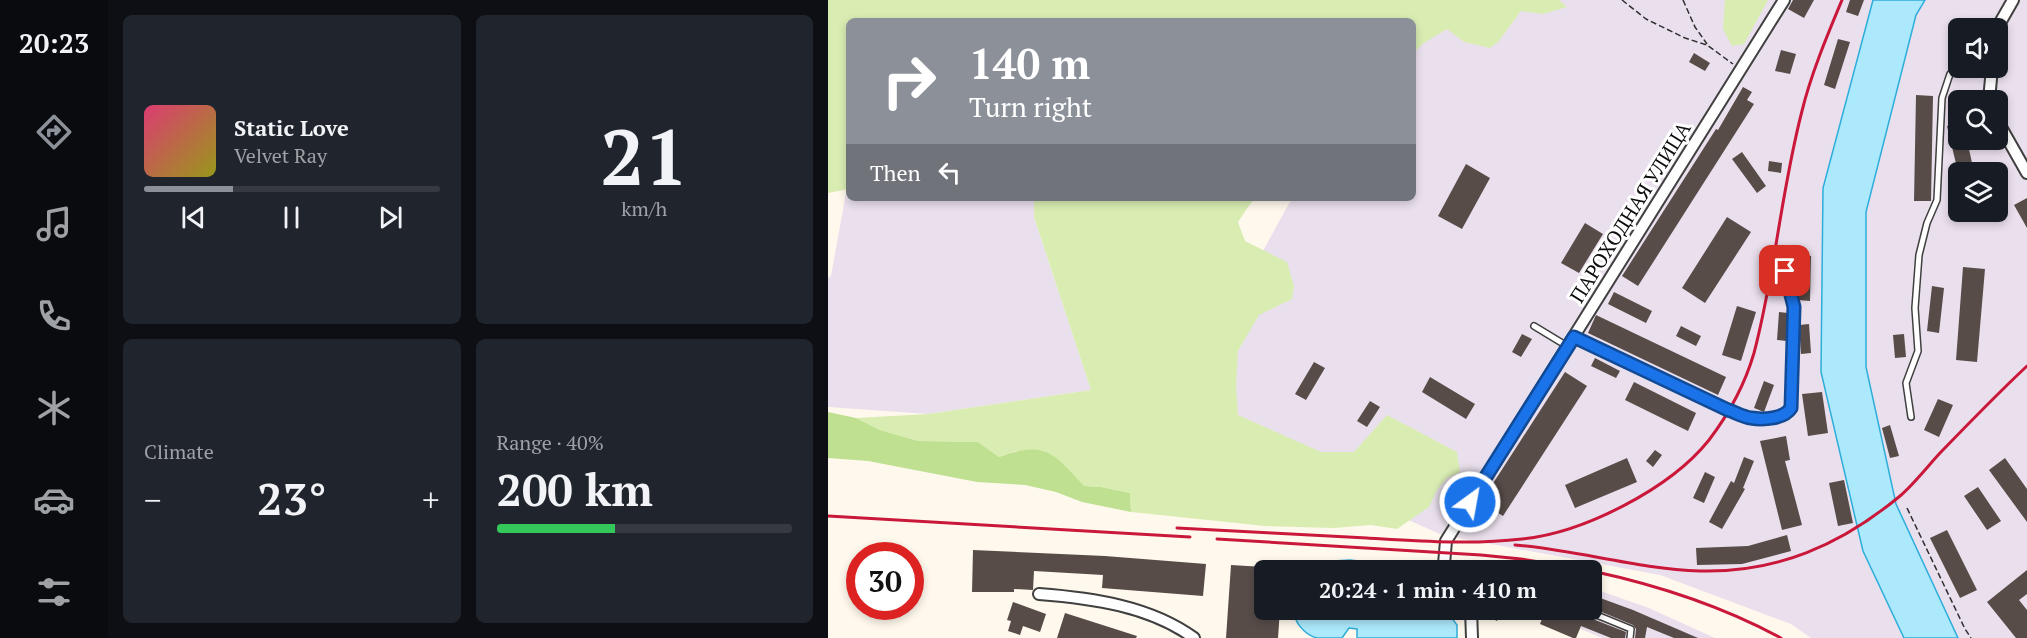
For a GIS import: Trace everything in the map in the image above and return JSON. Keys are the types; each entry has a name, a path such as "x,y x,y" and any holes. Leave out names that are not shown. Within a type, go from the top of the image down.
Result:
{"street":[{"name":"ПАРОХОДНАЯ УЛИЦА","path":"1444,560 1446,541 1784,0"},
{"path":"2002,18 2013,0"},
{"path":"2008,140 2027,173"},
{"path":"1039,594 1083,597 1116,604 1141,612 1194,638"},
{"path":"1471,620 1472,638"}],"lane":[{"path":"1911,417 1906,382 1918,351 1915,308 1919,255 1927,223 1937,200 1942,98 1949,78"},
{"path":"1534,326 1728,410 1752,418 1782,416 1788,414 1791,408 1794,307 1785,271"},
{"path":"1602,617 1631,629 1630,638"}],"path":[{"path":"1622,0 1646,19 1685,38 1707,45 1741,70"},
{"path":"1683,0 1695,27 1707,45"},
{"path":"1907,508 1971,638"}],"shaded area":[{"path":"1400,0 1873,0 1823,188 1821,372 1863,551 1904,638 1811,638 1791,624 1660,575 1602,564 1602,560 1578,560 1442,535 1173,415 1290,201 1416,201 1416,18 1411,18"},
{"path":"1925,0 2027,0 2027,638 1958,638 1896,504 1866,367 1866,212 1916,15"},
{"path":"846,193 846,201 1034,201 1034,217 1091,390 928,414 828,407 828,278 831,276"},
{"path":"1602,592 1649,608 1715,638 1602,638 1560,620 1602,620"}],"green space":[{"path":"828,0 1559,0 1567,7 1543,14 1521,11 1498,42 1490,48 1464,42 1447,29 1416,50 1416,18 846,18 846,190 828,193"},
{"path":"1725,0 1768,0 1744,44 1732,46 1723,29"},
{"path":"1034,201 1253,201 1238,222 1245,241 1287,262 1294,286 1292,299 1259,315 1238,351 1236,386 1238,415 1321,452 1354,452 1387,415 1457,452 1460,472 1447,478 1437,490 1429,507 1397,529 1371,525 1334,528 1265,526 1131,512 1130,493 1084,486 1016,451 999,457 978,442 918,441 880,430 856,418 928,414 1091,390 1034,217"},
{"path":"828,412 856,418 880,430 918,441 978,442 999,457 1028,450 1048,453 1064,465 1084,486 1130,493 1131,512 1082,502 1056,492 1025,485 977,482 868,461 828,458"}],"water":[{"path":"1873,0 1925,0 1916,15 1866,212 1866,367 1896,504 1958,638 1904,638 1863,551 1821,372 1823,188"},
{"path":"1296,620 1453,620 1457,625 1457,638 1357,638 1357,629 1349,628 1342,638 1317,638 1308,634"}],"building":[{"path":"1793,0 1814,0 1804,18 1788,9"},
{"path":"1850,0 1864,0 1858,16 1846,12"},
{"path":"1838,39 1850,42 1835,89 1824,85"},
{"path":"1781,50 1796,54 1790,74 1775,71"},
{"path":"1694,53 1710,63 1705,71 1689,62"},
{"path":"1743,87 1752,92 1747,100 1754,104 1638,286 1622,276 1716,129 1718,130"},
{"path":"1916,95 1933,96 1931,201 1914,201"},
{"path":"1953,150 1969,150 1972,162 1956,162"},
{"path":"1742,152 1766,186 1757,193 1732,159"},
{"path":"1769,161 1782,163 1781,173 1768,171"},
{"path":"1466,164 1490,178 1462,229 1438,216"},
{"path":"2027,198 2027,228 2014,205"},
{"path":"1727,217 1751,232 1705,303 1682,288"},
{"path":"1585,223 1603,234 1579,273 1561,263"},
{"path":"1797,256 1811,256 1810,301 1798,300"},
{"path":"1963,267 1985,269 1977,362 1956,360"},
{"path":"1932,286 1944,288 1939,333 1927,331"},
{"path":"1614,292 1652,311 1646,323 1608,304"},
{"path":"1737,306 1756,312 1741,361 1722,355"},
{"path":"1779,312 1788,313 1786,341 1777,340"},
{"path":"1596,315 1726,377 1718,395 1588,333"},
{"path":"1809,324 1811,353 1801,354 1799,325"},
{"path":"1681,326 1701,336 1696,346 1676,336"},
{"path":"1522,334 1532,339 1521,357 1512,352"},
{"path":"1904,334 1906,357 1895,358 1893,335"},
{"path":"1595,358 1620,371 1616,378 1591,366"},
{"path":"1314,362 1325,368 1306,400 1295,394"},
{"path":"1565,372 1587,386 1503,516 1481,502"},
{"path":"1430,377 1475,404 1466,419 1422,392"},
{"path":"1764,381 1774,385 1764,412 1754,408"},
{"path":"1634,382 1696,413 1688,431 1625,400"},
{"path":"1822,392 1828,433 1808,436 1802,394"},
{"path":"1938,399 1953,405 1939,437 1924,430"},
{"path":"1370,401 1380,407 1367,427 1357,421"},
{"path":"1890,425 1899,456 1890,458 1882,428"},
{"path":"1786,436 1790,460 1785,461 1802,525 1782,530 1760,441"},
{"path":"1655,450 1662,455 1653,467 1646,461"},
{"path":"1744,457 1754,461 1743,488 1745,489 1722,529 1709,522 1731,481 1734,483"},
{"path":"1627,458 1637,482 1575,508 1565,485"},
{"path":"2005,458 2027,489 2027,522 1989,470"},
{"path":"1705,472 1715,477 1704,503 1693,498"},
{"path":"1844,480 1853,523 1838,526 1829,483"},
{"path":"1978,487 2001,521 1987,530 1964,496"},
{"path":"1947,530 1977,590 1960,598 1930,538"},
{"path":"1787,535 1791,551 1742,564 1697,565 1696,548 1748,546"},
{"path":"973,550 1105,556 1206,564 1203,596 1102,588 1103,575 1034,571 1033,590 972,592"},
{"path":"1231,565 1254,566 1254,620 1279,620 1278,638 1226,638"},
{"path":"2027,570 2027,594 2019,600 2027,610 2027,638 2016,638 1987,602"},
{"path":"1602,599 1698,638 1674,638 1647,627 1645,638 1635,638 1636,629 1633,625 1602,612"},
{"path":"1013,602 1046,614 1040,632 1023,626 1020,635 1008,631 1011,621 1007,620"},
{"path":"1065,613 1137,636 1136,638 1057,638"},
{"path":"1542,620 1595,620 1626,632 1625,638 1611,638 1581,626 1576,638 1573,638 1540,624"}],"railway":[{"path":"1177,528 1444,542 1522,539 1546,535 1598,518 1624,506 1672,475 1709,440 1729,410 1750,365 1761,323 1802,111 1825,41 1842,0"},
{"path":"1515,545 1654,567 1700,571 1755,567 1807,553 1855,529 1900,496 2027,366"},
{"path":"828,516 1190,537"},
{"path":"1217,539 1481,555 1527,560"},
{"path":"1602,573 1641,583 1712,606 1781,638"}],"route":[{"path":"1470,502 1574,337 1728,410 1752,418 1788,414 1791,408 1794,307 1785,271"}]}
